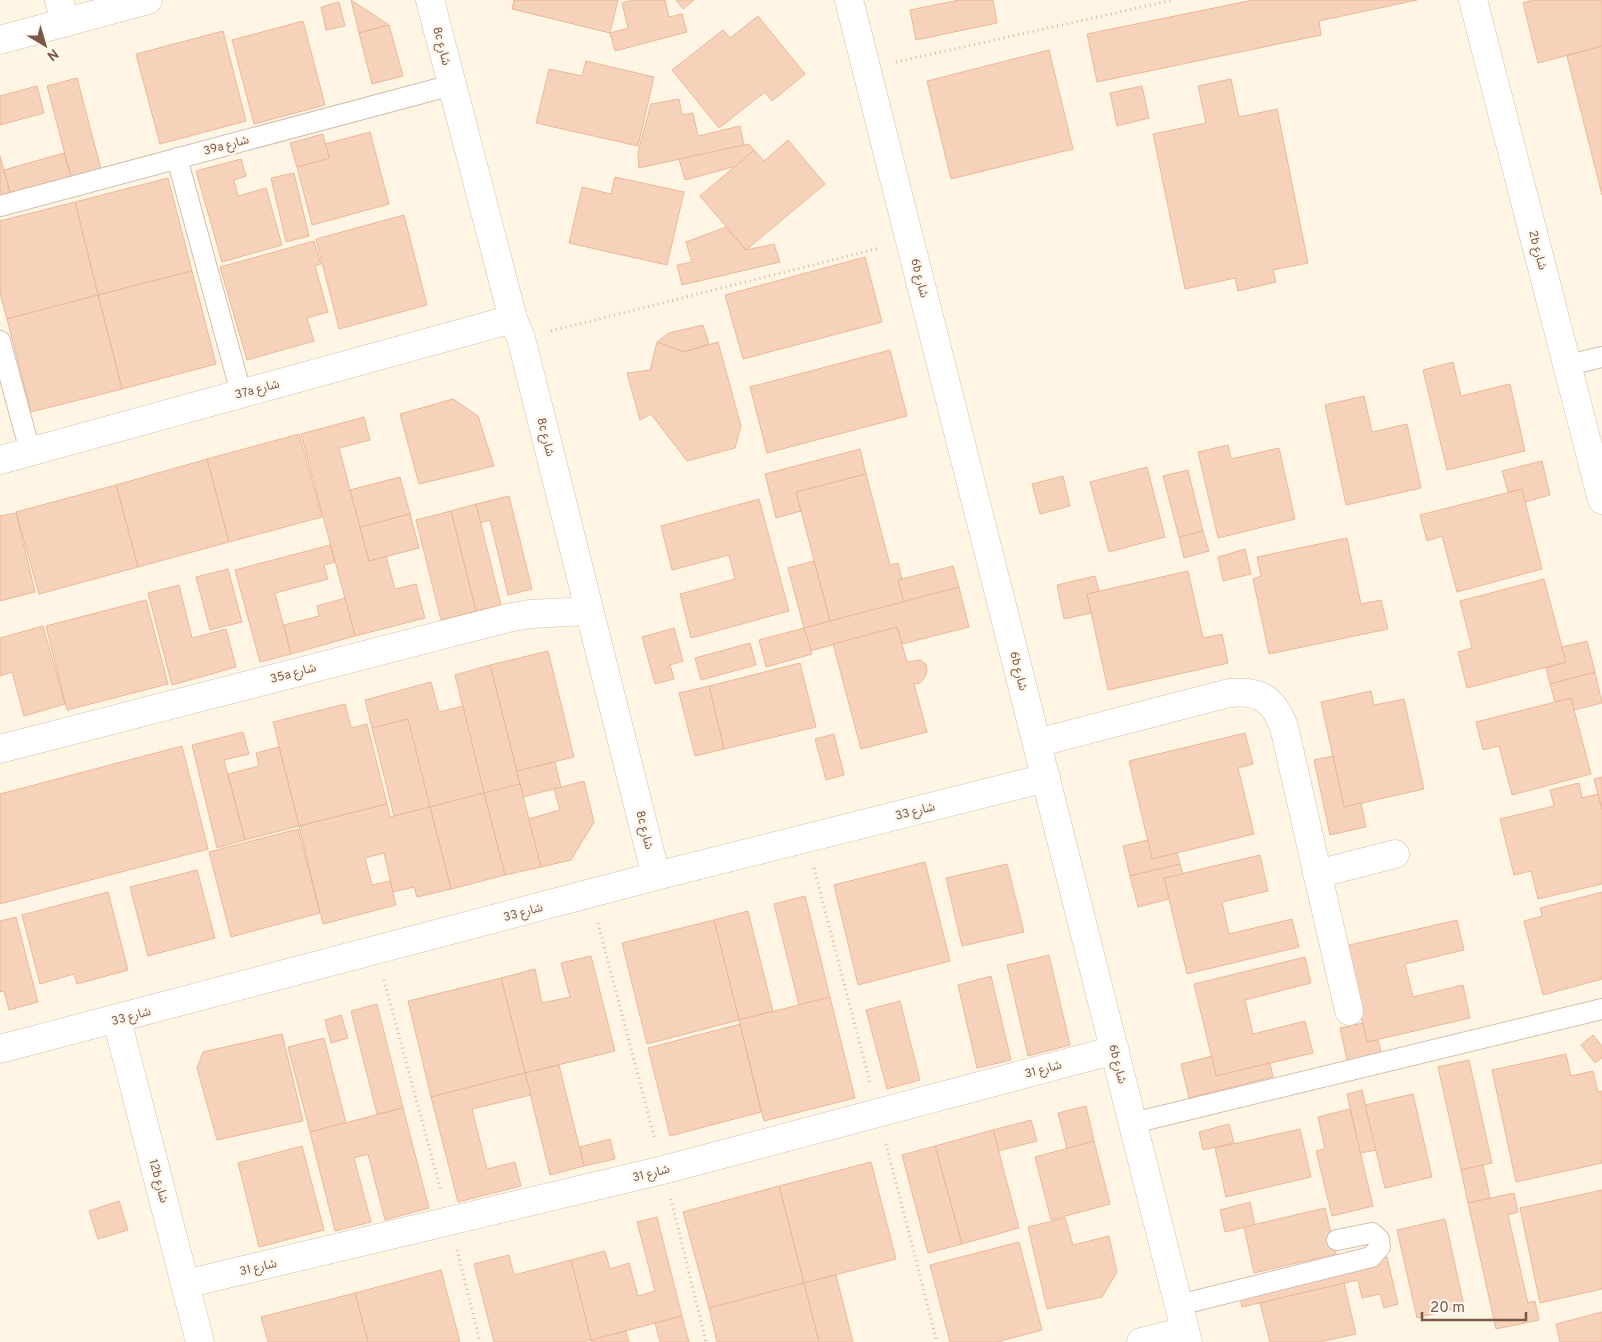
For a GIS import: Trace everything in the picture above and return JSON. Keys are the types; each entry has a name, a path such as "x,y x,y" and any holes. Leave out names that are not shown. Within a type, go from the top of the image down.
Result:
{"street":[{"path":"0,40 62,12 148,0"},
{"name":"8c شارع","path":"430,0 517,328 656,876"},
{"name":"6b شارع","path":"849,0 1184,1326"},
{"name":"2b شارع","path":"1473,0 1602,500"},
{"name":"37a شارع","path":"0,460 241,393 517,328"},
{"name":"35a شارع","path":"0,750 508,618 530,614 588,611"},
{"path":"1037,743 1229,693 1246,692 1264,697 1278,710 1284,727 1349,1011"},
{"name":"شارع 33","path":"0,1049 117,1020 656,876 1046,778"},
{"path":"1318,874 1395,854"},
{"name":"12b شارع","path":"117,1020 200,1342"},
{"name":"شارع 31","path":"186,1284 663,1170 1115,1050"},
{"path":"1141,1342 1184,1326"}],"lane":[{"name":"39a شارع","path":"0,206 452,84"},
{"path":"177,158 241,393"},
{"path":"0,341 30,452"},
{"path":"1568,365 1602,357"},
{"path":"1132,1123 1602,1009"},
{"path":"1184,1326 1371,1256 1380,1247 1379,1239 1372,1233 1362,1233 1337,1240"}],"path":[{"path":"866,69 1173,0"},
{"path":"517,328 910,241"},
{"path":"590,894 706,1342"},
{"path":"376,951 450,1222 480,1342"}],"building":[{"path":"351,0 389,25 359,33"},
{"path":"514,0 618,0 610,33 512,9"},
{"path":"633,0 665,0 669,17 682,14 687,32 615,51 610,33 628,28 622,3"},
{"path":"676,0 694,0 683,9"},
{"path":"959,0 993,0 997,23 916,40 910,10"},
{"path":"1253,0 1417,0 1319,21 1321,35 1097,82 1087,34"},
{"path":"1533,0 1602,0 1602,46 1538,63 1523,3"},
{"path":"339,2 345,26 326,30 321,7"},
{"path":"758,16 805,74 772,101 765,92 719,128 672,70 723,30 730,38"},
{"path":"303,21 325,105 254,124 232,40"},
{"path":"389,25 403,76 372,84 359,33"},
{"path":"223,31 246,121 160,144 136,54"},
{"path":"1602,46 1602,195 1567,56"},
{"path":"1049,50 1073,149 951,179 927,81"},
{"path":"586,61 654,77 638,146 536,123 549,69 582,76"},
{"path":"77,78 101,169 71,177 47,86"},
{"path":"1231,79 1239,117 1277,109 1308,263 1273,270 1276,282 1238,291 1235,278 1185,289 1153,134 1206,123 1198,86"},
{"path":"37,86 44,113 0,125 0,96"},
{"path":"1142,86 1149,118 1117,126 1110,93"},
{"path":"679,99 682,115 693,113 698,136 740,126 744,145 639,168 638,152 651,104"},
{"path":"370,132 389,204 312,225 297,167 329,158 325,144"},
{"path":"323,134 329,158 297,167 290,143"},
{"path":"788,140 825,184 746,250 700,196 754,150 764,161"},
{"path":"749,144 754,150 736,166 685,180 679,159"},
{"path":"64,153 71,177 10,193 4,170"},
{"path":"0,156 10,193 0,196"},
{"path":"241,159 246,176 234,180 238,196 266,188 282,245 222,262 196,171"},
{"path":"294,173 309,236 286,242 271,178"},
{"path":"615,177 684,192 667,265 569,243 582,187 611,194"},
{"path":"168,178 192,271 98,295 75,202"},
{"path":"75,202 98,295 7,319 0,293 0,221"},
{"path":"404,215 427,305 339,329 316,239"},
{"path":"726,227 746,250 774,244 780,262 682,285 677,265 692,262 686,242"},
{"path":"314,241 321,264 315,266 328,312 307,318 314,341 247,360 220,267"},
{"path":"865,257 882,322 743,359 725,295"},
{"path":"192,271 216,364 122,389 98,295"},
{"path":"98,295 122,389 31,412 7,319"},
{"path":"703,325 709,344 684,352 657,342 669,333"},
{"path":"657,342 684,352 718,342 741,426 735,448 687,461 651,414 640,420 627,373 650,370"},
{"path":"890,350 907,416 767,453 750,387"},
{"path":"1453,362 1461,396 1510,384 1525,451 1447,470 1423,370"},
{"path":"1364,396 1372,432 1407,424 1421,488 1346,505 1325,405"},
{"path":"453,399 478,416 494,466 419,484 400,414"},
{"path":"364,417 370,440 339,448 369,561 386,556 395,589 416,584 425,618 355,636 301,434"},
{"path":"299,434 322,517 229,542 207,459"},
{"path":"1228,445 1231,459 1279,448 1295,519 1218,538 1198,452"},
{"path":"860,449 866,474 796,492 801,511 776,518 765,474"},
{"path":"207,459 229,542 138,567 116,485"},
{"path":"1542,461 1550,495 1525,502 1522,489 1508,492 1502,471"},
{"path":"1147,467 1165,537 1109,552 1090,482"},
{"path":"1188,470 1203,531 1179,537 1163,476"},
{"path":"866,474 890,565 898,563 902,579 898,580 904,602 830,621 796,492"},
{"path":"1063,476 1070,506 1040,514 1032,484"},
{"path":"400,477 410,514 360,527 350,490"},
{"path":"116,485 138,567 39,594 16,512"},
{"path":"1522,489 1542,569 1457,592 1442,536 1427,541 1420,515"},
{"path":"509,496 532,589 508,595 490,520 480,523 476,504"},
{"path":"759,499 789,611 691,638 680,594 735,579 729,555 672,570 661,526"},
{"path":"476,504 501,605 476,611 451,511"},
{"path":"451,511 476,611 441,620 416,520"},
{"path":"16,513 35,592 0,601 0,516"},
{"path":"410,514 419,548 369,561 360,527"},
{"path":"1203,531 1209,551 1184,558 1179,537"},
{"path":"1347,538 1361,604 1381,600 1388,629 1269,654 1253,579 1261,576 1257,557"},
{"path":"330,545 335,562 324,565 328,579 275,593 291,654 260,662 235,570"},
{"path":"1245,549 1251,574 1223,581 1218,557"},
{"path":"814,561 830,621 804,628 788,568"},
{"path":"953,566 959,587 904,602 898,580"},
{"path":"228,569 242,622 210,630 196,577"},
{"path":"1188,571 1203,638 1222,634 1228,663 1108,690 1087,594"},
{"path":"1095,576 1099,591 1087,594 1091,613 1064,619 1057,585"},
{"path":"1544,579 1566,662 1467,688 1458,652 1472,648 1460,601"},
{"path":"179,585 192,638 226,629 236,667 172,685 148,593"},
{"path":"959,587 969,627 902,644 897,627 810,651 804,628"},
{"path":"345,598 355,636 291,654 284,625 319,616 317,606"},
{"path":"146,600 168,684 67,710 46,626"},
{"path":"43,626 65,704 24,716 12,672 0,676 0,638"},
{"path":"897,627 907,662 920,660 926,664 927,672 924,678 920,683 914,684 927,732 861,749 833,644"},
{"path":"674,628 683,661 670,665 674,679 655,684 642,637"},
{"path":"804,628 812,654 766,667 759,640"},
{"path":"1587,641 1595,672 1550,684 1546,668 1566,662 1562,647"},
{"path":"750,643 756,665 701,680 695,658"},
{"path":"548,651 574,757 517,771 490,665"},
{"path":"800,663 816,727 724,749 709,686"},
{"path":"490,665 520,784 484,793 455,675"},
{"path":"1595,672 1602,703 1574,710 1571,698 1555,702 1550,684"},
{"path":"431,682 439,712 463,706 484,793 430,807 408,719 372,728 365,700"},
{"path":"709,686 724,749 695,756 679,693"},
{"path":"1371,691 1374,705 1404,699 1424,789 1344,807 1321,702"},
{"path":"1571,698 1591,774 1512,795 1499,746 1483,750 1476,722"},
{"path":"345,704 351,728 367,724 387,804 299,826 273,722"},
{"path":"408,719 430,807 394,816 372,728"},
{"path":"243,732 249,754 224,760 245,840 217,848 192,745"},
{"path":"1245,733 1253,764 1238,768 1254,834 1152,859 1129,761"},
{"path":"834,734 844,775 826,780 815,739"},
{"path":"182,746 208,849 0,904 0,794"},
{"path":"279,747 299,826 245,840 228,774 259,766 256,753"},
{"path":"1333,756 1344,807 1361,803 1366,827 1330,835 1314,760"},
{"path":"555,762 561,787 523,797 517,771"},
{"path":"1602,777 1602,810 1594,779"},
{"path":"584,781 594,822 571,860 541,867 528,819 560,810 554,789"},
{"path":"1579,783 1582,798 1598,794 1602,810 1602,884 1538,899 1531,871 1514,875 1500,819 1554,806 1550,790"},
{"path":"520,784 541,867 505,875 484,793"},
{"path":"484,793 505,875 451,889 430,807"},
{"path":"387,804 390,817 430,807 451,889 417,897 414,887 393,892 384,853 365,858 372,885 390,881 396,905 323,924 299,826"},
{"path":"298,829 320,913 231,937 209,852"},
{"path":"1148,840 1152,859 1177,853 1180,864 1130,876 1123,846"},
{"path":"1260,855 1268,891 1222,902 1229,934 1292,919 1299,947 1187,974 1164,878"},
{"path":"925,862 950,961 858,985 834,885"},
{"path":"1007,864 1024,932 962,946 946,878"},
{"path":"1180,864 1183,874 1164,878 1169,899 1138,907 1130,876"},
{"path":"197,870 215,938 148,956 130,887"},
{"path":"108,892 128,970 77,984 74,974 40,984 22,915"},
{"path":"1602,892 1602,979 1543,995 1524,921 1542,916 1540,908"},
{"path":"805,896 830,997 799,1005 774,904"},
{"path":"748,911 773,1011 739,1020 714,920"},
{"path":"16,917 38,1002 9,1010 4,991 0,992 0,921"},
{"path":"714,920 739,1020 647,1044 622,943"},
{"path":"1457,920 1464,950 1405,964 1413,997 1463,985 1470,1018 1367,1042 1345,946"},
{"path":"1049,955 1070,1045 1028,1056 1007,965"},
{"path":"591,956 615,1051 525,1073 501,978 535,969 542,1003 570,997 561,963"},
{"path":"1305,957 1311,983 1245,1000 1253,1034 1305,1021 1313,1053 1216,1076 1194,984"},
{"path":"991,976 1011,1060 977,1068 958,985"},
{"path":"501,978 525,1073 431,1097 408,1001"},
{"path":"830,997 855,1098 764,1121 739,1020"},
{"path":"900,1001 920,1080 887,1089 866,1010"},
{"path":"377,1004 403,1108 377,1114 351,1011"},
{"path":"341,1015 348,1038 331,1043 325,1020"},
{"path":"1363,1023 1367,1042 1378,1040 1381,1053 1347,1060 1340,1028"},
{"path":"740,1024 761,1112 670,1136 648,1048"},
{"path":"282,1034 303,1121 217,1140 197,1068 203,1052"},
{"path":"1593,1035 1602,1046 1602,1058 1595,1063 1581,1045"},
{"path":"324,1038 346,1123 310,1132 288,1047"},
{"path":"1566,1054 1571,1076 1593,1071 1598,1092 1602,1091 1602,1163 1516,1182 1492,1070"},
{"path":"1212,1056 1216,1076 1270,1063 1273,1077 1189,1098 1181,1064"},
{"path":"1469,1060 1492,1163 1461,1170 1438,1067"},
{"path":"559,1065 584,1166 550,1175 525,1073"},
{"path":"525,1073 531,1095 472,1109 487,1169 515,1162 521,1186 458,1202 431,1097"},
{"path":"1362,1090 1377,1150 1360,1153 1347,1094"},
{"path":"1413,1094 1432,1177 1385,1188 1365,1105"},
{"path":"1086,1106 1094,1141 1067,1149 1058,1113"},
{"path":"403,1108 429,1208 385,1220 368,1154 354,1158 371,1222 335,1231 310,1132"},
{"path":"1350,1109 1373,1206 1332,1216 1316,1151 1325,1149 1318,1117"},
{"path":"1031,1120 1037,1141 998,1151 993,1130"},
{"path":"1229,1124 1234,1143 1203,1150 1199,1132"},
{"path":"1300,1129 1311,1177 1226,1197 1215,1148"},
{"path":"993,1130 1019,1228 962,1244 935,1146"},
{"path":"610,1139 615,1159 584,1166 580,1147"},
{"path":"1094,1141 1110,1204 1051,1220 1035,1157"},
{"path":"302,1146 324,1230 259,1247 238,1163"},
{"path":"935,1146 962,1244 928,1253 902,1155"},
{"path":"871,1162 896,1259 804,1283 779,1186"},
{"path":"1483,1165 1490,1198 1468,1203 1461,1170"},
{"path":"779,1186 804,1283 709,1308 683,1212"},
{"path":"1602,1190 1602,1289 1540,1303 1520,1208"},
{"path":"1514,1193 1518,1212 1508,1215 1528,1303 1535,1301 1539,1320 1496,1329 1468,1203"},
{"path":"119,1201 128,1230 98,1239 89,1211"},
{"path":"1250,1202 1255,1225 1225,1232 1220,1210"},
{"path":"1325,1208 1336,1254 1254,1273 1244,1227"},
{"path":"657,1217 682,1316 591,1340 571,1260 605,1251 610,1269 629,1263 638,1296 655,1291 637,1222"},
{"path":"1065,1218 1073,1245 1109,1236 1117,1272 1102,1297 1047,1309 1028,1227"},
{"path":"1445,1219 1464,1306 1417,1318 1397,1230"},
{"path":"1019,1242 1042,1330 997,1342 950,1342 930,1265"},
{"path":"509,1255 514,1275 571,1260 591,1340 582,1342 494,1342 474,1264"},
{"path":"1387,1257 1398,1304 1384,1308 1380,1294 1362,1298 1358,1280 1242,1307 1239,1291"},
{"path":"441,1270 460,1342 368,1342 355,1293"},
{"path":"836,1275 853,1342 819,1342 804,1283"},
{"path":"804,1283 819,1342 717,1342 709,1308"},
{"path":"1344,1283 1356,1334 1320,1342 1270,1342 1260,1303"},
{"path":"355,1293 368,1342 268,1342 261,1317"},
{"path":"1602,1312 1602,1342 1560,1342 1556,1324"},
{"path":"682,1316 689,1342 660,1342 655,1323"},
{"path":"626,1331 629,1342 592,1342 591,1340"}]}
